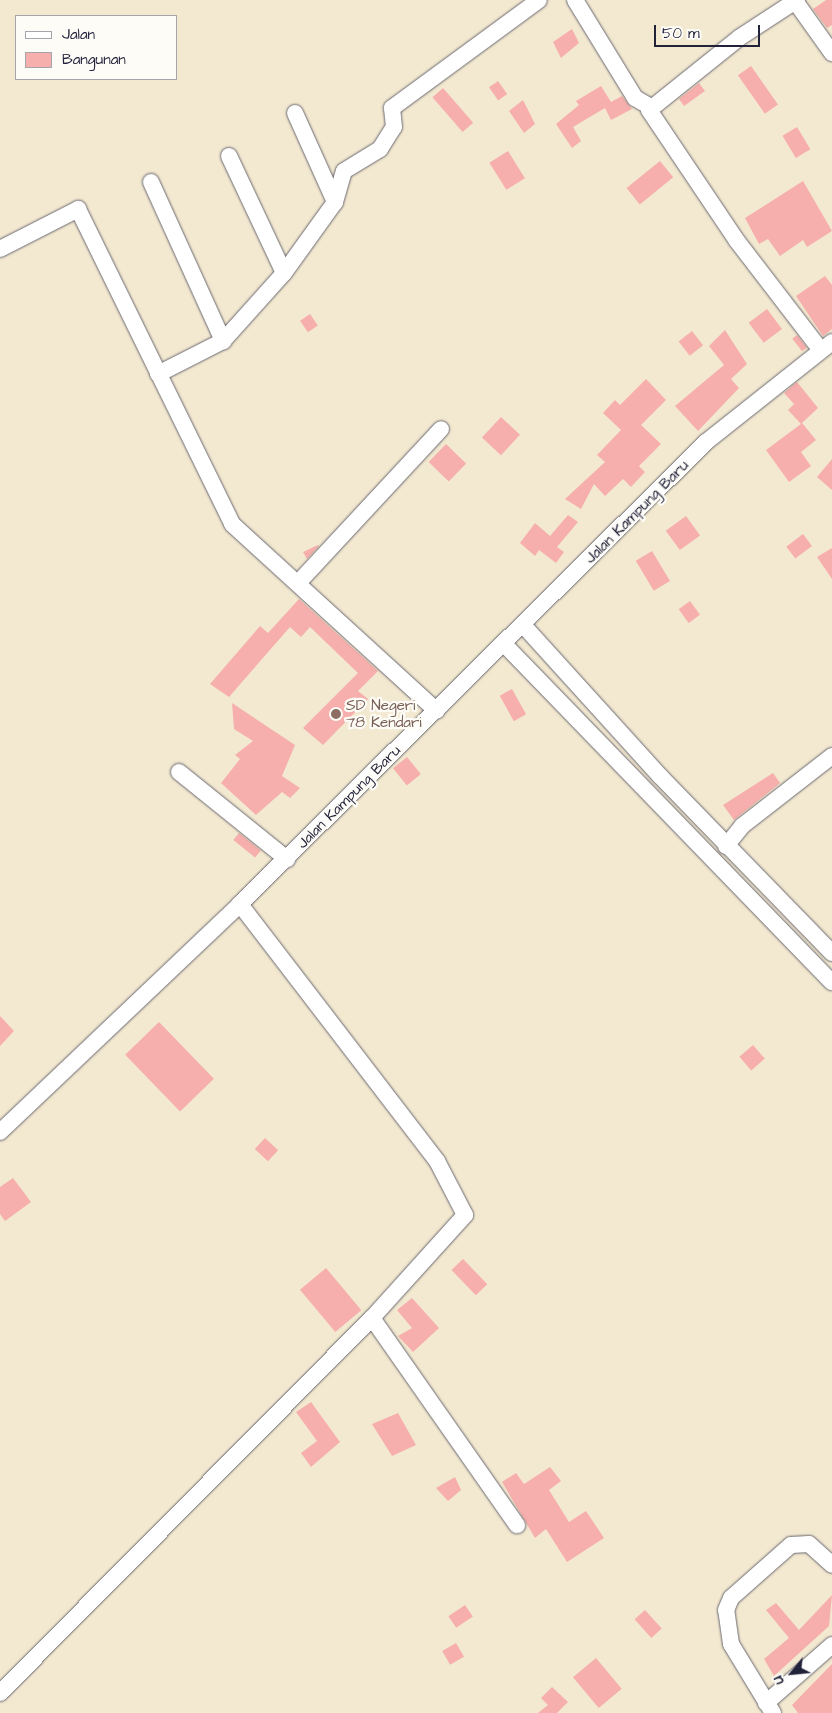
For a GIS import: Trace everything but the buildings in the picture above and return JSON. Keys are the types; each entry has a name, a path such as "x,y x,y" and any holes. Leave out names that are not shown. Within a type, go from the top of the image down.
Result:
{"street":[{"path":"158,374 223,340 284,273 335,202 344,171 380,149 394,127 392,108 539,0"},
{"path":"575,0 635,98 649,106 653,119 737,240 826,345"},
{"path":"649,106 796,1 832,53"},
{"path":"294,113 335,202"},
{"path":"229,156 284,273"},
{"path":"151,182 223,340"},
{"path":"0,249 78,209 232,524 437,711"},
{"name":"Jalan Kampung Baru","path":"0,1132 240,904 524,626 706,442 826,345"},
{"path":"298,583 441,429"},
{"path":"524,626 726,846 832,953"},
{"path":"504,644 832,982"},
{"path":"726,846 742,826 832,756"},
{"path":"179,772 286,858"},
{"path":"0,1693 372,1318 462,1220 464,1207 437,1161 240,904"},
{"path":"372,1318 517,1525"},
{"path":"832,1565 820,1551 796,1544 731,1598 726,1628 770,1708 832,1645"}],"place":[{"name":"SD Negeri 78 Kendari","path":"336,714"}]}
